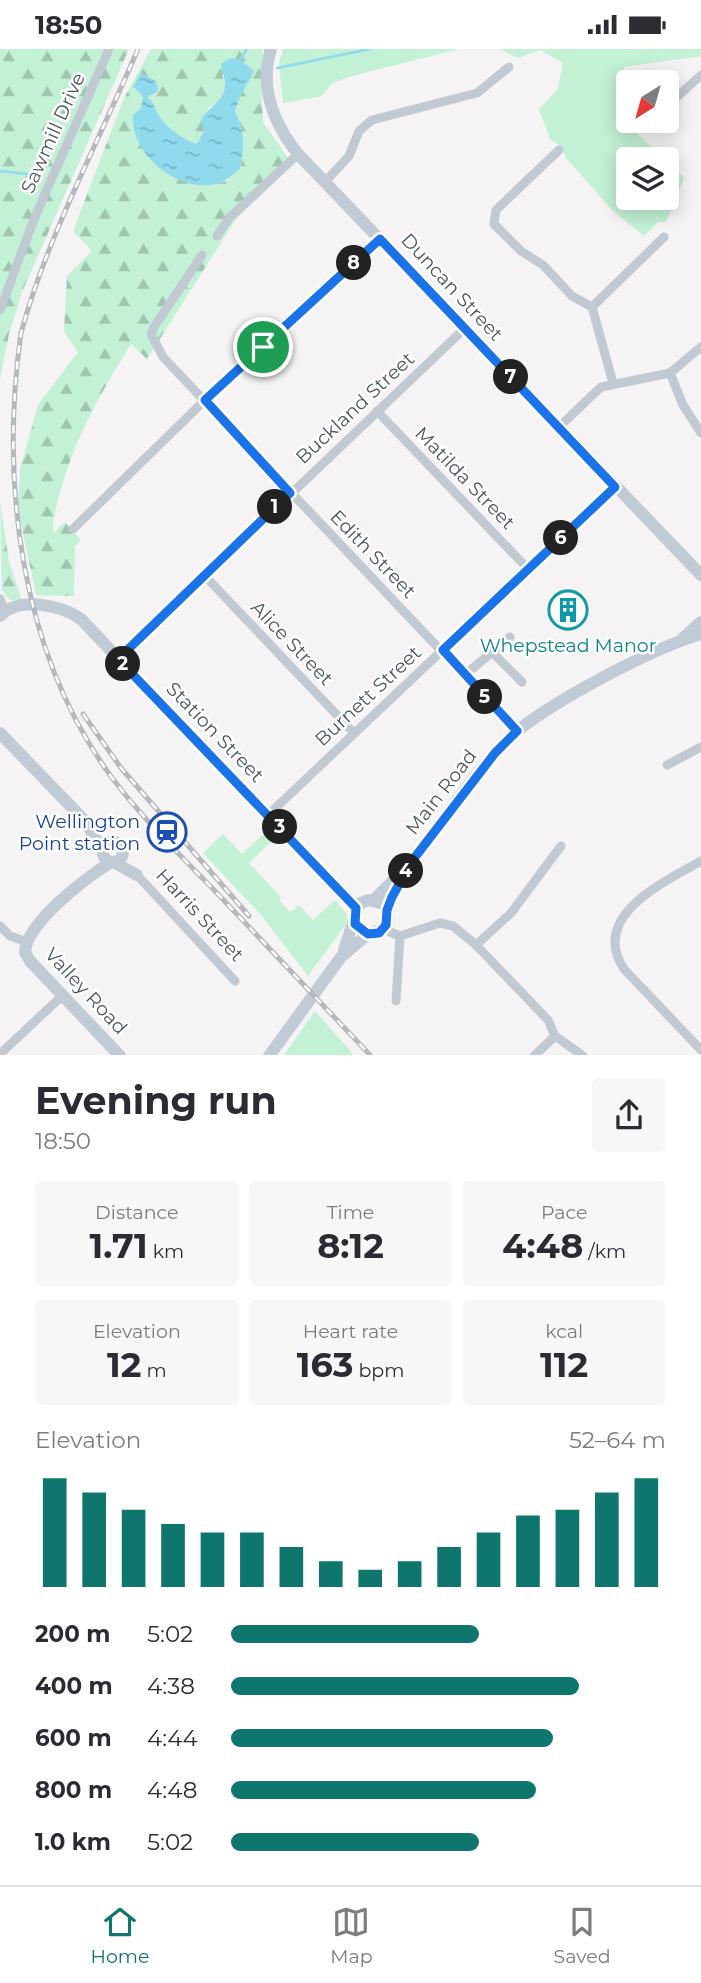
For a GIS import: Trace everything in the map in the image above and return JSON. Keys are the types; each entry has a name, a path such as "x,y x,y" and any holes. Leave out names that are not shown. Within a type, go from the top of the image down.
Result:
{"street":[{"name":"Sawmill Drive","path":"0,310 34,219 108,49"},
{"name":"Duncan Street","path":"271,49 267,77 272,111 279,128 298,154 699,576"},
{"path":"325,182 349,156 359,131 372,120 477,93 509,67"},
{"path":"679,95 701,75"},
{"path":"559,150 496,209 494,224 521,251 543,265 572,296 592,307 612,383"},
{"path":"217,236 229,218 298,154"},
{"path":"592,307 664,237"},
{"path":"73,529 205,400 380,239"},
{"name":"Edith Street","path":"202,255 153,327 151,334 163,357 290,493 466,674 517,731"},
{"name":"Buckland Street","path":"118,659 464,329"},
{"path":"559,427 601,387 670,373 701,347"},
{"path":"670,373 683,405 701,433"},
{"name":"Matilda Street","path":"377,411 528,569"},
{"name":"Burnett Street","path":"268,815 615,487"},
{"name":"Alice Street","path":"205,576 354,733"},
{"name":"Station Street","path":"2,609 41,605 71,612 356,908"},
{"name":"Main Road","path":"680,641 701,622"},
{"name":"Main Road","path":"356,908 363,901 374,900 412,861 495,753 517,731 546,711 680,641 701,634"},
{"path":"466,674 510,637"},
{"path":"492,652 522,682"},
{"name":"Harris Street","path":"0,733 84,820 111,856 137,875 235,981"},
{"path":"667,765 701,747"},
{"name":"Harris Street","path":"84,820 114,842 107,844 111,856"},
{"path":"476,944 511,913 561,846"},
{"path":"26,941 29,933 111,856"},
{"name":"Main Road","path":"383,929 388,920 387,910 412,861"},
{"path":"701,861 646,893 633,905 618,926 614,944 617,958 624,969 701,1050"},
{"path":"374,900 387,910"},
{"path":"341,957 355,924 356,908"},
{"path":"270,1055 341,957 368,934 383,929 400,936 440,923 453,926 476,944 548,1020 555,1036 583,1055"},
{"path":"355,924 368,934"},
{"name":"Valley Road","path":"1,928 10,936 26,941 25,952 30,961 120,1055"},
{"path":"396,1000 400,936"},
{"path":"0,1054 63,995"},
{"path":"534,1055 555,1036"}],"green space":[{"path":"0,49 129,49 22,292 9,334 0,379"},
{"path":"151,49 263,49 263,122 293,165 236,219 147,359 131,344 83,429 66,473 53,522 53,533 65,522 81,540 75,546 74,596 36,595 18,509 20,469 38,405 78,352 64,332 67,276 92,251 73,231 124,98","holes":["222,74 248,84 240,92 235,113 243,140 240,169 226,181 213,185 133,115 141,108 143,96 166,125 197,144 204,132 208,108 219,102 226,86"]},
{"path":"283,49 459,49 352,76 332,83 322,96 283,103 279,64"},
{"path":"500,49 701,49 701,56 616,70 616,133 636,133 652,147 616,147 616,210 671,210 666,222 658,222 644,236 612,210 566,158 560,146 550,139 539,109 558,89 563,63 540,50 518,58"},
{"path":"679,173 684,178 679,190"},
{"path":"0,501 9,561 22,600 10,600 2,591"},
{"path":"268,830 275,838 249,863 281,897 279,900 290,912 299,905 313,920 335,900 347,914 346,924 308,976 261,915 203,853 223,834 242,854"},
{"path":"315,1011 354,1055 284,1055"}],"water":[{"path":"230,58 241,60 254,71 235,112 243,140 240,169 216,184 187,183 159,167 139,143 134,130 133,115 141,108 143,96 133,86 141,73 156,81 158,91 147,97 160,118 178,135 197,144 204,131 201,120 224,92 221,64"}],"waterway":[{"path":"239,61 247,49"},
{"path":"277,68 370,49"},
{"path":"0,171 37,175"}],"railway":[{"path":"138,49 59,225 21,333 13,447 16,506 24,563 37,620 55,675 79,727 110,775 134,806 370,1055"},
{"path":"83,714 121,768 249,916"}],"place":[{"name":"Whepstead Manor","path":"568,610"},
{"name":"Wellington Point station","path":"167,832"}],"route":[{"path":"380,239 615,487 443,650 517,731 495,753 412,861 394,892 387,910 386,925 379,933 374,934 358,929 354,919 356,908 118,659 290,493 205,400 263,347 380,239"}]}
